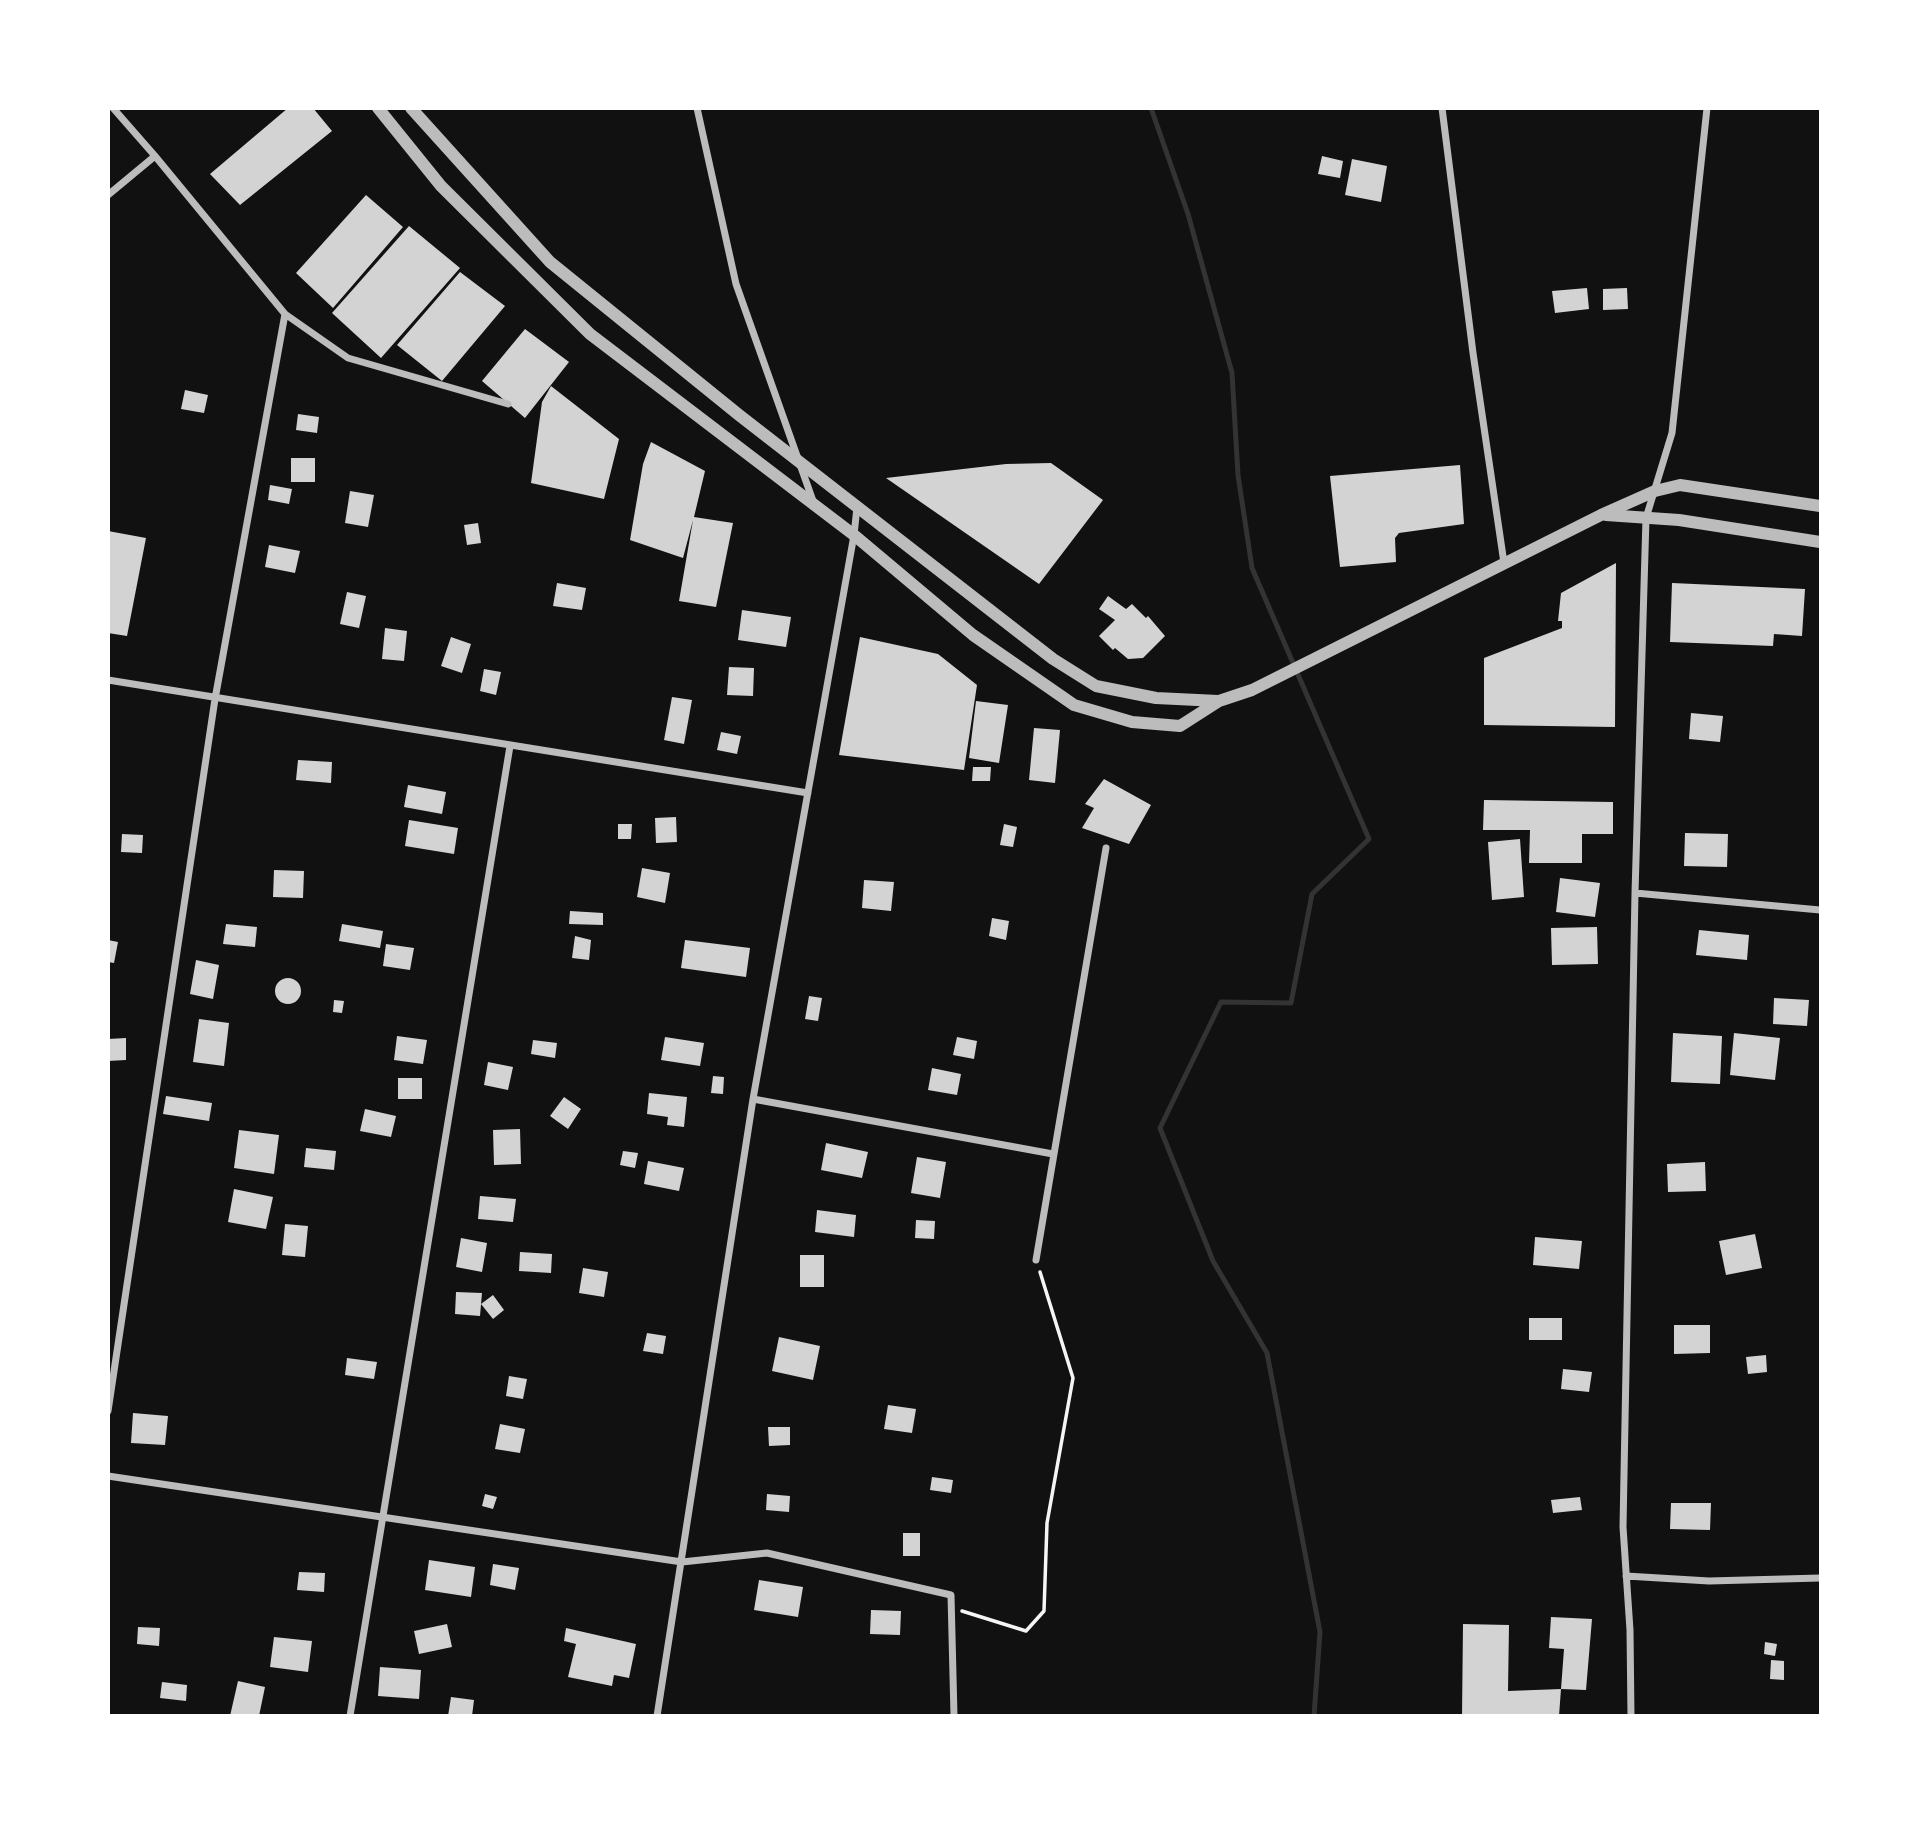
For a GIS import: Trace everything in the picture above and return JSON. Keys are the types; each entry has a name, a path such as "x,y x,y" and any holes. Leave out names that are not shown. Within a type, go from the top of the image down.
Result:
{"street":[{"path":"113,108 285,314 348,358 508,404"},
{"path":"378,108 441,186 590,334 855,536 973,635 1074,705 1132,722 1180,726 1219,701 1252,690 1601,515 1655,491 1680,485 1821,506"},
{"path":"411,108 550,262 630,329 1053,659 1096,686 1156,698 1219,701"},
{"path":"697,108 736,284 816,508"},
{"path":"1442,108 1473,353 1504,563"},
{"path":"1630,1716 1630,1630 1623,1499 1635,893 1646,518 1672,433 1707,108"},
{"path":"108,195 155,156"},
{"path":"108,1411 215,699 285,314"},
{"path":"657,1716 753,1098 855,536 857,507"},
{"path":"1601,515 1679,520 1821,542"},
{"path":"108,680 808,793"},
{"path":"350,1716 510,746"},
{"path":"1036,1260 1106,848"},
{"path":"1635,893 1821,910"},
{"path":"753,1098 1053,1154"},
{"path":"108,1476 682,1562 767,1553 951,1595 954,1716"},
{"path":"1626,1576 1709,1581 1821,1578"}],"path":[{"path":"951,1607 1026,1631 1044,1611 1047,1523 1073,1378 1036,1260"}],"building":[{"path":"288,108 313,108 332,131 240,205 210,174"},
{"path":"1322,156 1343,161 1340,178 1318,174"},
{"path":"1352,159 1387,166 1381,202 1345,195"},
{"path":"366,195 403,227 333,308 296,273"},
{"path":"409,226 460,268 381,358 332,313"},
{"path":"460,272 505,306 442,381 397,345"},
{"path":"1587,288 1589,309 1555,313 1552,291"},
{"path":"1627,288 1628,309 1603,310 1603,289"},
{"path":"525,329 569,362 525,418 482,381"},
{"path":"551,386 619,439 604,499 531,483 542,402"},
{"path":"185,390 208,395 204,413 181,409"},
{"path":"298,414 319,417 317,433 296,430"},
{"path":"651,442 705,471 694,517 733,523 716,607 679,601 693,520 683,558 630,540 643,464"},
{"path":"291,458 315,458 315,482 291,482"},
{"path":"1051,463 1103,500 1039,584 886,478 1006,464"},
{"path":"1460,465 1464,524 1399,533 1395,538 1396,562 1340,567 1330,476"},
{"path":"270,485 292,489 289,504 268,500"},
{"path":"350,491 374,495 368,527 345,523"},
{"path":"478,523 481,543 467,545 464,525"},
{"path":"108,531 146,538 127,636 108,633"},
{"path":"269,545 300,551 295,573 265,567"},
{"path":"1616,563 1615,727 1484,725 1484,658 1562,628 1562,621 1558,621 1561,593"},
{"path":"557,583 586,588 582,610 553,606"},
{"path":"1672,583 1805,589 1802,636 1774,634 1773,646 1670,642"},
{"path":"347,592 366,596 359,628 340,624"},
{"path":"1108,596 1126,609 1132,604 1146,618 1148,616 1165,636 1143,658 1128,659 1115,648 1113,650 1099,636 1115,620 1099,609"},
{"path":"742,610 791,617 786,647 738,640"},
{"path":"385,628 407,631 404,661 382,659"},
{"path":"451,637 471,644 462,673 441,666"},
{"path":"860,637 938,654 977,685 964,770 839,755"},
{"path":"729,667 754,668 753,696 727,695"},
{"path":"484,669 501,672 496,695 480,691"},
{"path":"672,697 692,700 684,744 664,740"},
{"path":"976,701 1008,705 999,763 969,758"},
{"path":"1691,713 1723,716 1720,742 1689,739"},
{"path":"1034,728 1060,730 1055,783 1029,780"},
{"path":"721,732 741,736 737,754 717,750"},
{"path":"298,760 332,762 331,783 296,780"},
{"path":"973,767 991,767 990,781 972,781"},
{"path":"1104,779 1151,805 1129,844 1082,828 1094,808 1085,804"},
{"path":"408,785 446,792 442,814 404,807"},
{"path":"1484,800 1613,802 1613,834 1582,834 1582,863 1529,863 1530,830 1483,830"},
{"path":"676,817 677,842 656,843 655,818"},
{"path":"409,820 458,828 454,854 405,846"},
{"path":"618,824 632,824 631,839 618,839"},
{"path":"1004,824 1017,827 1013,847 1000,845"},
{"path":"1685,833 1728,834 1727,867 1684,866"},
{"path":"122,834 143,835 142,853 121,852"},
{"path":"1520,839 1524,897 1492,900 1488,842"},
{"path":"642,868 670,873 665,903 637,897"},
{"path":"274,870 304,871 303,898 273,897"},
{"path":"1560,878 1600,883 1595,917 1556,912"},
{"path":"864,880 894,882 891,911 862,908"},
{"path":"570,911 603,913 603,925 569,924"},
{"path":"992,918 1009,921 1006,940 989,936"},
{"path":"226,924 257,927 255,947 223,944"},
{"path":"342,924 383,931 380,948 339,941"},
{"path":"1597,927 1598,964 1552,965 1551,928"},
{"path":"1699,930 1749,935 1747,960 1696,955"},
{"path":"575,936 591,940 589,960 572,958"},
{"path":"108,940 118,942 114,963 108,962"},
{"path":"685,940 750,948 746,977 681,968"},
{"path":"386,944 414,948 410,970 383,966"},
{"path":"196,960 219,965 213,999 190,994"},
{"path":"288,978 297,982 301,991 297,1000 288,1004 279,1000 275,991 279,982"},
{"path":"809,996 822,998 818,1021 805,1019"},
{"path":"1774,998 1809,1000 1807,1026 1773,1024"},
{"path":"334,1000 344,1001 342,1013 333,1012"},
{"path":"199,1019 229,1023 224,1066 193,1062"},
{"path":"1673,1033 1722,1036 1720,1084 1671,1082"},
{"path":"1734,1033 1780,1038 1775,1080 1730,1075"},
{"path":"397,1036 427,1040 423,1064 394,1060"},
{"path":"665,1037 704,1043 700,1066 661,1060"},
{"path":"957,1037 977,1041 974,1059 953,1055"},
{"path":"126,1038 126,1060 108,1061 108,1039"},
{"path":"533,1040 557,1043 555,1058 531,1054"},
{"path":"488,1062 513,1067 508,1090 484,1085"},
{"path":"932,1068 961,1074 957,1095 928,1090"},
{"path":"713,1076 724,1077 723,1094 711,1093"},
{"path":"398,1078 422,1078 422,1099 398,1099"},
{"path":"649,1093 687,1097 684,1127 667,1125 668,1117 647,1114"},
{"path":"166,1096 212,1103 209,1121 163,1114"},
{"path":"564,1097 581,1109 568,1129 550,1116"},
{"path":"365,1109 396,1116 391,1137 360,1131"},
{"path":"520,1129 521,1164 494,1165 493,1130"},
{"path":"239,1130 279,1135 274,1174 234,1168"},
{"path":"826,1143 868,1152 862,1178 821,1170"},
{"path":"306,1148 336,1151 334,1170 304,1167"},
{"path":"623,1151 638,1153 635,1168 620,1165"},
{"path":"917,1157 946,1162 940,1198 911,1193"},
{"path":"648,1161 684,1168 679,1191 644,1184"},
{"path":"1705,1162 1706,1191 1668,1192 1667,1164"},
{"path":"234,1189 273,1197 266,1229 228,1222"},
{"path":"480,1196 516,1199 513,1222 478,1219"},
{"path":"817,1210 856,1215 854,1237 815,1232"},
{"path":"916,1220 935,1221 934,1239 915,1238"},
{"path":"285,1224 308,1226 305,1257 282,1255"},
{"path":"1755,1234 1762,1268 1726,1275 1719,1241"},
{"path":"1535,1237 1582,1241 1579,1269 1533,1265"},
{"path":"461,1238 487,1243 482,1272 456,1267"},
{"path":"520,1252 552,1254 551,1273 519,1271"},
{"path":"800,1255 824,1255 824,1287 800,1287"},
{"path":"583,1268 608,1272 604,1297 579,1293"},
{"path":"456,1292 482,1293 480,1316 455,1314"},
{"path":"493,1295 504,1310 493,1319 481,1304"},
{"path":"1529,1318 1562,1318 1562,1340 1529,1340"},
{"path":"1674,1325 1710,1325 1710,1353 1674,1354"},
{"path":"647,1333 666,1336 663,1354 643,1351"},
{"path":"779,1337 820,1346 813,1380 772,1371"},
{"path":"1766,1355 1767,1372 1748,1374 1746,1357"},
{"path":"347,1358 377,1362 374,1379 345,1375"},
{"path":"1563,1369 1592,1372 1589,1392 1561,1389"},
{"path":"509,1376 527,1379 523,1399 506,1396"},
{"path":"888,1405 916,1409 912,1433 884,1429"},
{"path":"133,1413 168,1416 165,1445 131,1443"},
{"path":"500,1424 525,1429 520,1453 495,1449"},
{"path":"768,1427 790,1427 790,1445 769,1446"},
{"path":"932,1477 953,1480 951,1493 930,1490"},
{"path":"485,1494 497,1497 493,1509 482,1506"},
{"path":"767,1494 790,1496 789,1512 766,1510"},
{"path":"1580,1497 1582,1510 1553,1513 1551,1500"},
{"path":"1671,1503 1711,1503 1710,1530 1670,1529"},
{"path":"903,1533 920,1533 920,1556 903,1556"},
{"path":"429,1560 475,1567 471,1597 425,1590"},
{"path":"493,1564 519,1568 515,1590 490,1585"},
{"path":"299,1572 325,1573 324,1592 297,1590"},
{"path":"759,1580 803,1587 798,1617 754,1610"},
{"path":"871,1610 901,1611 900,1635 870,1634"},
{"path":"1551,1617 1592,1619 1586,1690 1561,1689 1564,1649 1549,1648"},
{"path":"447,1624 452,1647 419,1654 414,1631"},
{"path":"1463,1624 1509,1625 1508,1691 1561,1689 1559,1716 1462,1716"},
{"path":"138,1627 160,1628 159,1646 137,1644"},
{"path":"566,1628 636,1644 629,1678 614,1675 612,1686 568,1677 576,1644 564,1641"},
{"path":"274,1637 312,1641 308,1672 270,1667"},
{"path":"1765,1642 1777,1644 1775,1656 1764,1654"},
{"path":"1771,1660 1784,1661 1784,1680 1770,1679"},
{"path":"380,1667 421,1670 419,1699 378,1696"},
{"path":"238,1681 265,1687 259,1716 230,1716"},
{"path":"162,1682 187,1685 186,1701 160,1698"},
{"path":"451,1697 474,1700 472,1716 448,1716"}],"waterway":[{"path":"1151,108 1188,214 1232,373 1238,475 1252,568 1369,839 1312,894 1291,1003 1221,1002 1160,1128 1213,1261 1267,1353 1320,1632 1314,1716"}]}
